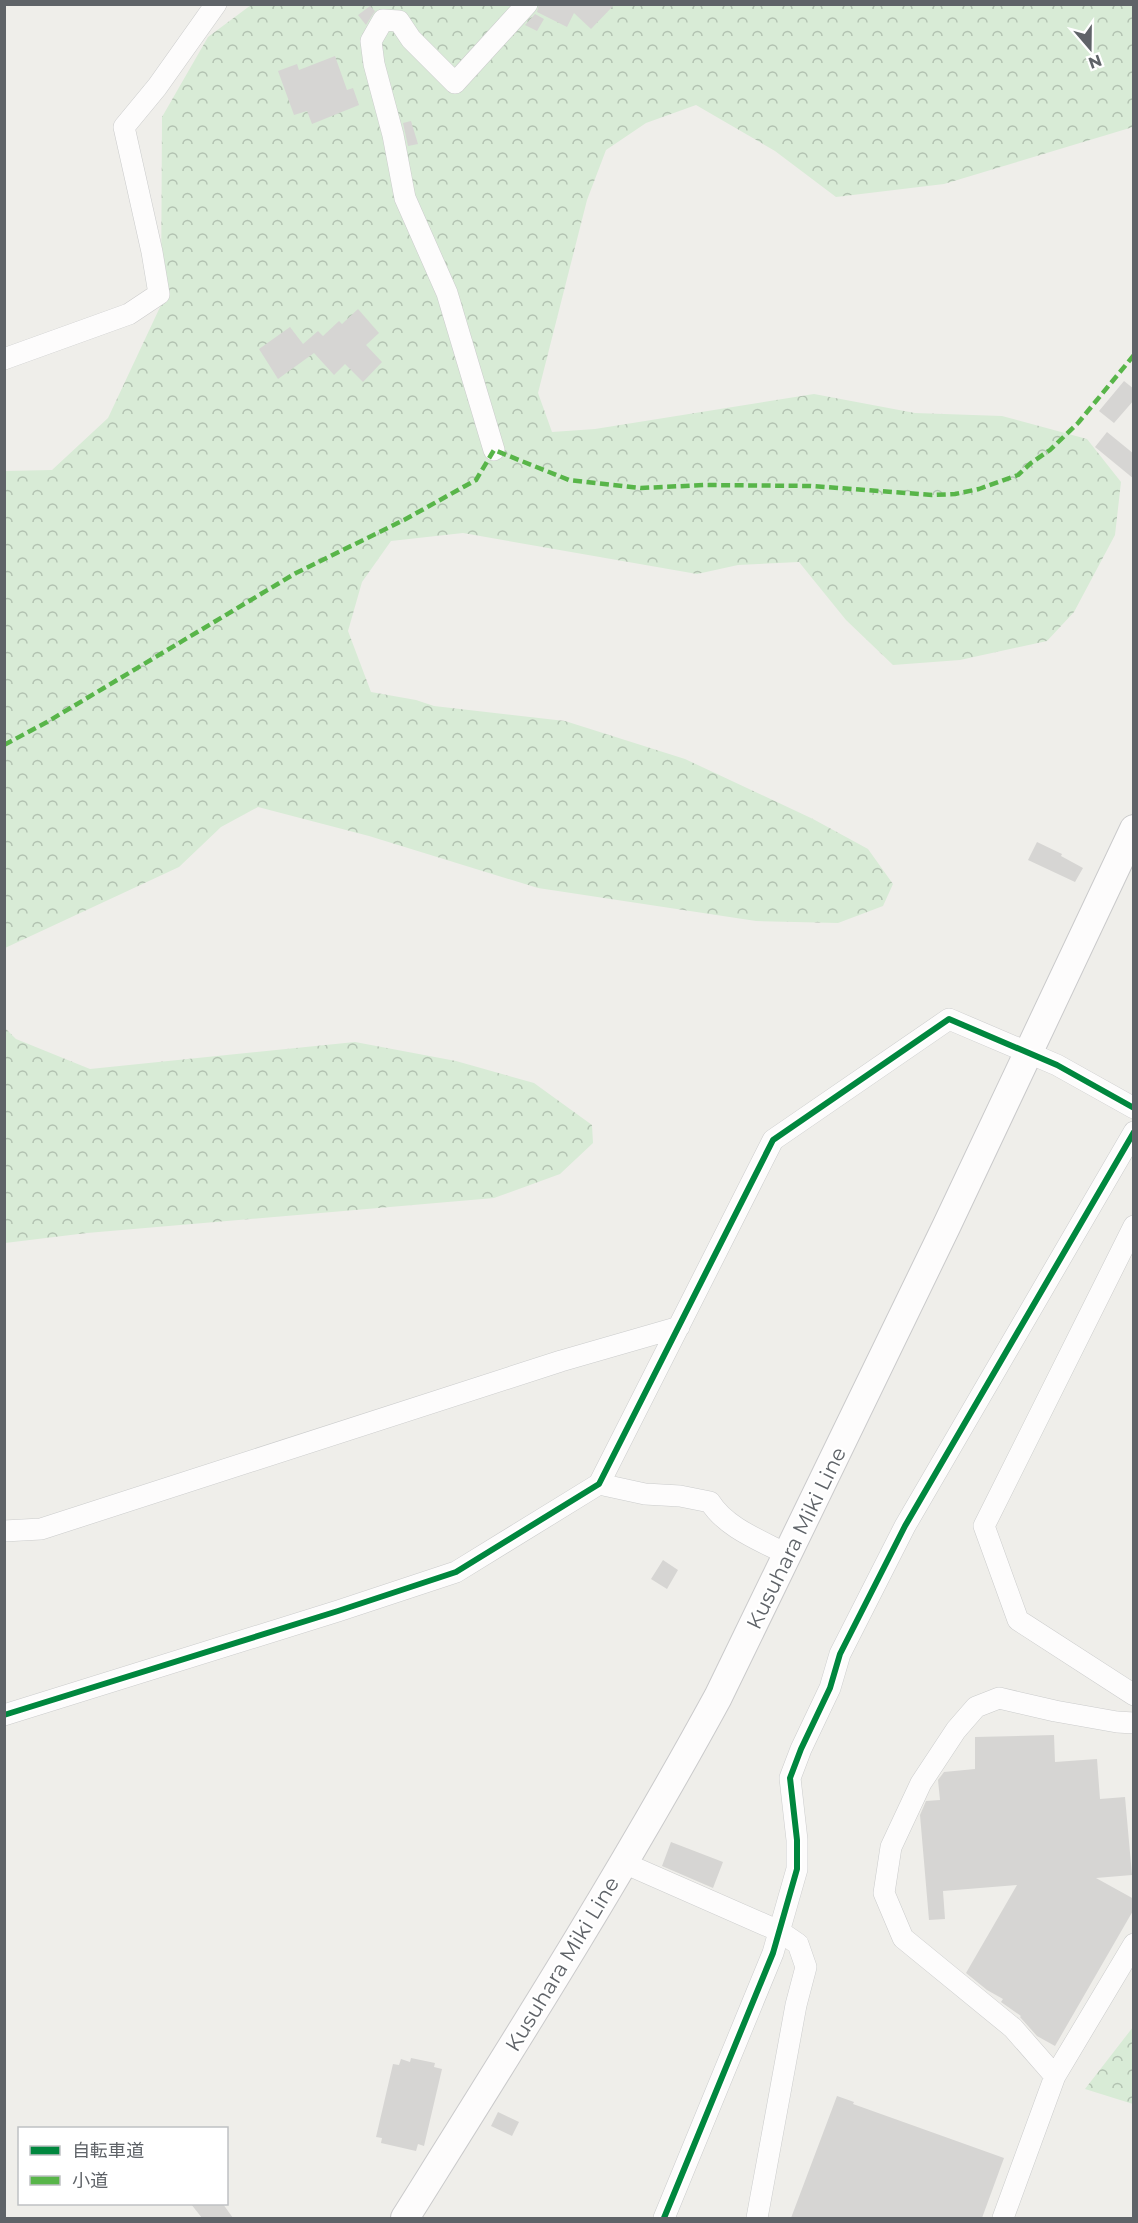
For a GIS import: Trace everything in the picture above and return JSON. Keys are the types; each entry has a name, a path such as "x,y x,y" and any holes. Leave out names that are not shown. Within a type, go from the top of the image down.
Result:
{"main road":[{"name":"Kusuhara Miki Line","path":"405,2218 624,1863 718,1697 1134,829"}],"street":[{"path":"4,359 129,314 159,294 124,127 157,87 216,4"},
{"path":"494,450 447,293 405,198 393,135 374,64 371,41 383,20 399,21 411,39 455,83 527,4"},
{"path":"4,1715 339,1611 456,1572 599,1485 773,1140 949,1019 1057,1065 1134,1108"},
{"path":"664,2218 773,1953 797,1869 797,1840 790,1778 830,1688 840,1654 905,1526 1134,1132"},
{"path":"1134,1226 984,1526 1018,1620 1134,1695"},
{"path":"4,1531 41,1529 561,1361 679,1327"},
{"path":"599,1485 645,1494 680,1496 710,1502 717,1513 744,1532 788,1555"},
{"path":"1055,2076 1013,2028 903,1938 884,1893 891,1847 921,1783 956,1730 976,1707 999,1698 1055,1711 1134,1723"},
{"path":"624,1863 779,1931 798,1944 806,1967 795,2005 757,2218"},
{"path":"1003,2218 1055,2076 1134,1944"}],"green space":[{"path":"251,5 1133,5 1133,127 944,184 836,197 775,151 696,105 646,123 606,150 587,200 538,393 552,432 595,429 814,394 915,413 1002,416 1087,439 1121,482 1115,535 1074,612 1047,641 960,660 893,665 846,620 799,562 738,565 697,574 463,533 391,541 362,582 348,631 371,692 416,700 434,706 565,721 685,759 813,819 868,849 893,884 883,906 838,923 756,921 538,888 369,836 258,807 221,827 179,867 5,948 4,471 52,470 108,418 161,305 162,117 208,37"},
{"path":"4,1027 16,1039 90,1069 355,1042 456,1061 534,1083 592,1125 593,1143 560,1174 494,1198 87,1233 5,1243"},
{"path":"1133,2027 1133,2104 1085,2089"}],"building":[{"path":"539,4 615,4 591,29 574,13 567,27 537,12"},
{"path":"370,6 375,11 366,25 358,15"},
{"path":"535,14 544,19 537,31 525,25"},
{"path":"335,56 347,90 353,88 359,105 312,124 307,111 294,115 278,71 297,64 299,70"},
{"path":"411,121 418,144 408,146 403,123"},
{"path":"358,309 379,333 366,345 382,362 363,382 345,364 334,375 314,353 278,379 259,349 290,327 303,344 318,331 323,336 339,321 342,324"},
{"path":"1124,381 1134,389 1134,400 1114,423 1099,411"},
{"path":"1107,432 1134,454 1134,479 1095,447"},
{"path":"1037,842 1062,854 1061,856 1083,868 1075,882 1028,860"},
{"path":"663,1560 678,1570 667,1589 651,1579"},
{"path":"1054,1735 1055,1762 1097,1759 1100,1799 1125,1797 1132,1875 1096,1878 1134,1899 1134,1909 1055,2046 1037,2036 1021,2016 1001,2002 1003,1999 987,1990 966,1973 1017,1885 943,1891 945,1919 929,1920 920,1815 926,1801 940,1800 938,1780 944,1772 975,1769 975,1737"},
{"path":"671,1842 723,1862 713,1888 662,1866"},
{"path":"411,2058 435,2063 434,2067 442,2069 424,2146 418,2144 416,2151 381,2143 382,2138 376,2137 393,2064 399,2065 401,2059 410,2062"},
{"path":"837,2096 854,2102 853,2104 1004,2158 982,2218 791,2218"},
{"path":"498,2112 519,2122 512,2136 491,2126"},
{"path":"192,2205 224,2205 233,2218 202,2218"}],"marked path":[{"path":"4,745 47,722 296,573 404,520 476,480 494,450 569,480 641,488 705,485 811,486 932,495 955,494 979,489 1018,475 1050,450 1078,423 1134,355"}],"cycle path":[{"path":"4,1715 456,1572 599,1484 773,1140 949,1019 1057,1065 1134,1108"},
{"path":"664,2218 773,1953 797,1869 797,1840 790,1778 830,1688 840,1654 905,1526 1134,1132"}]}
